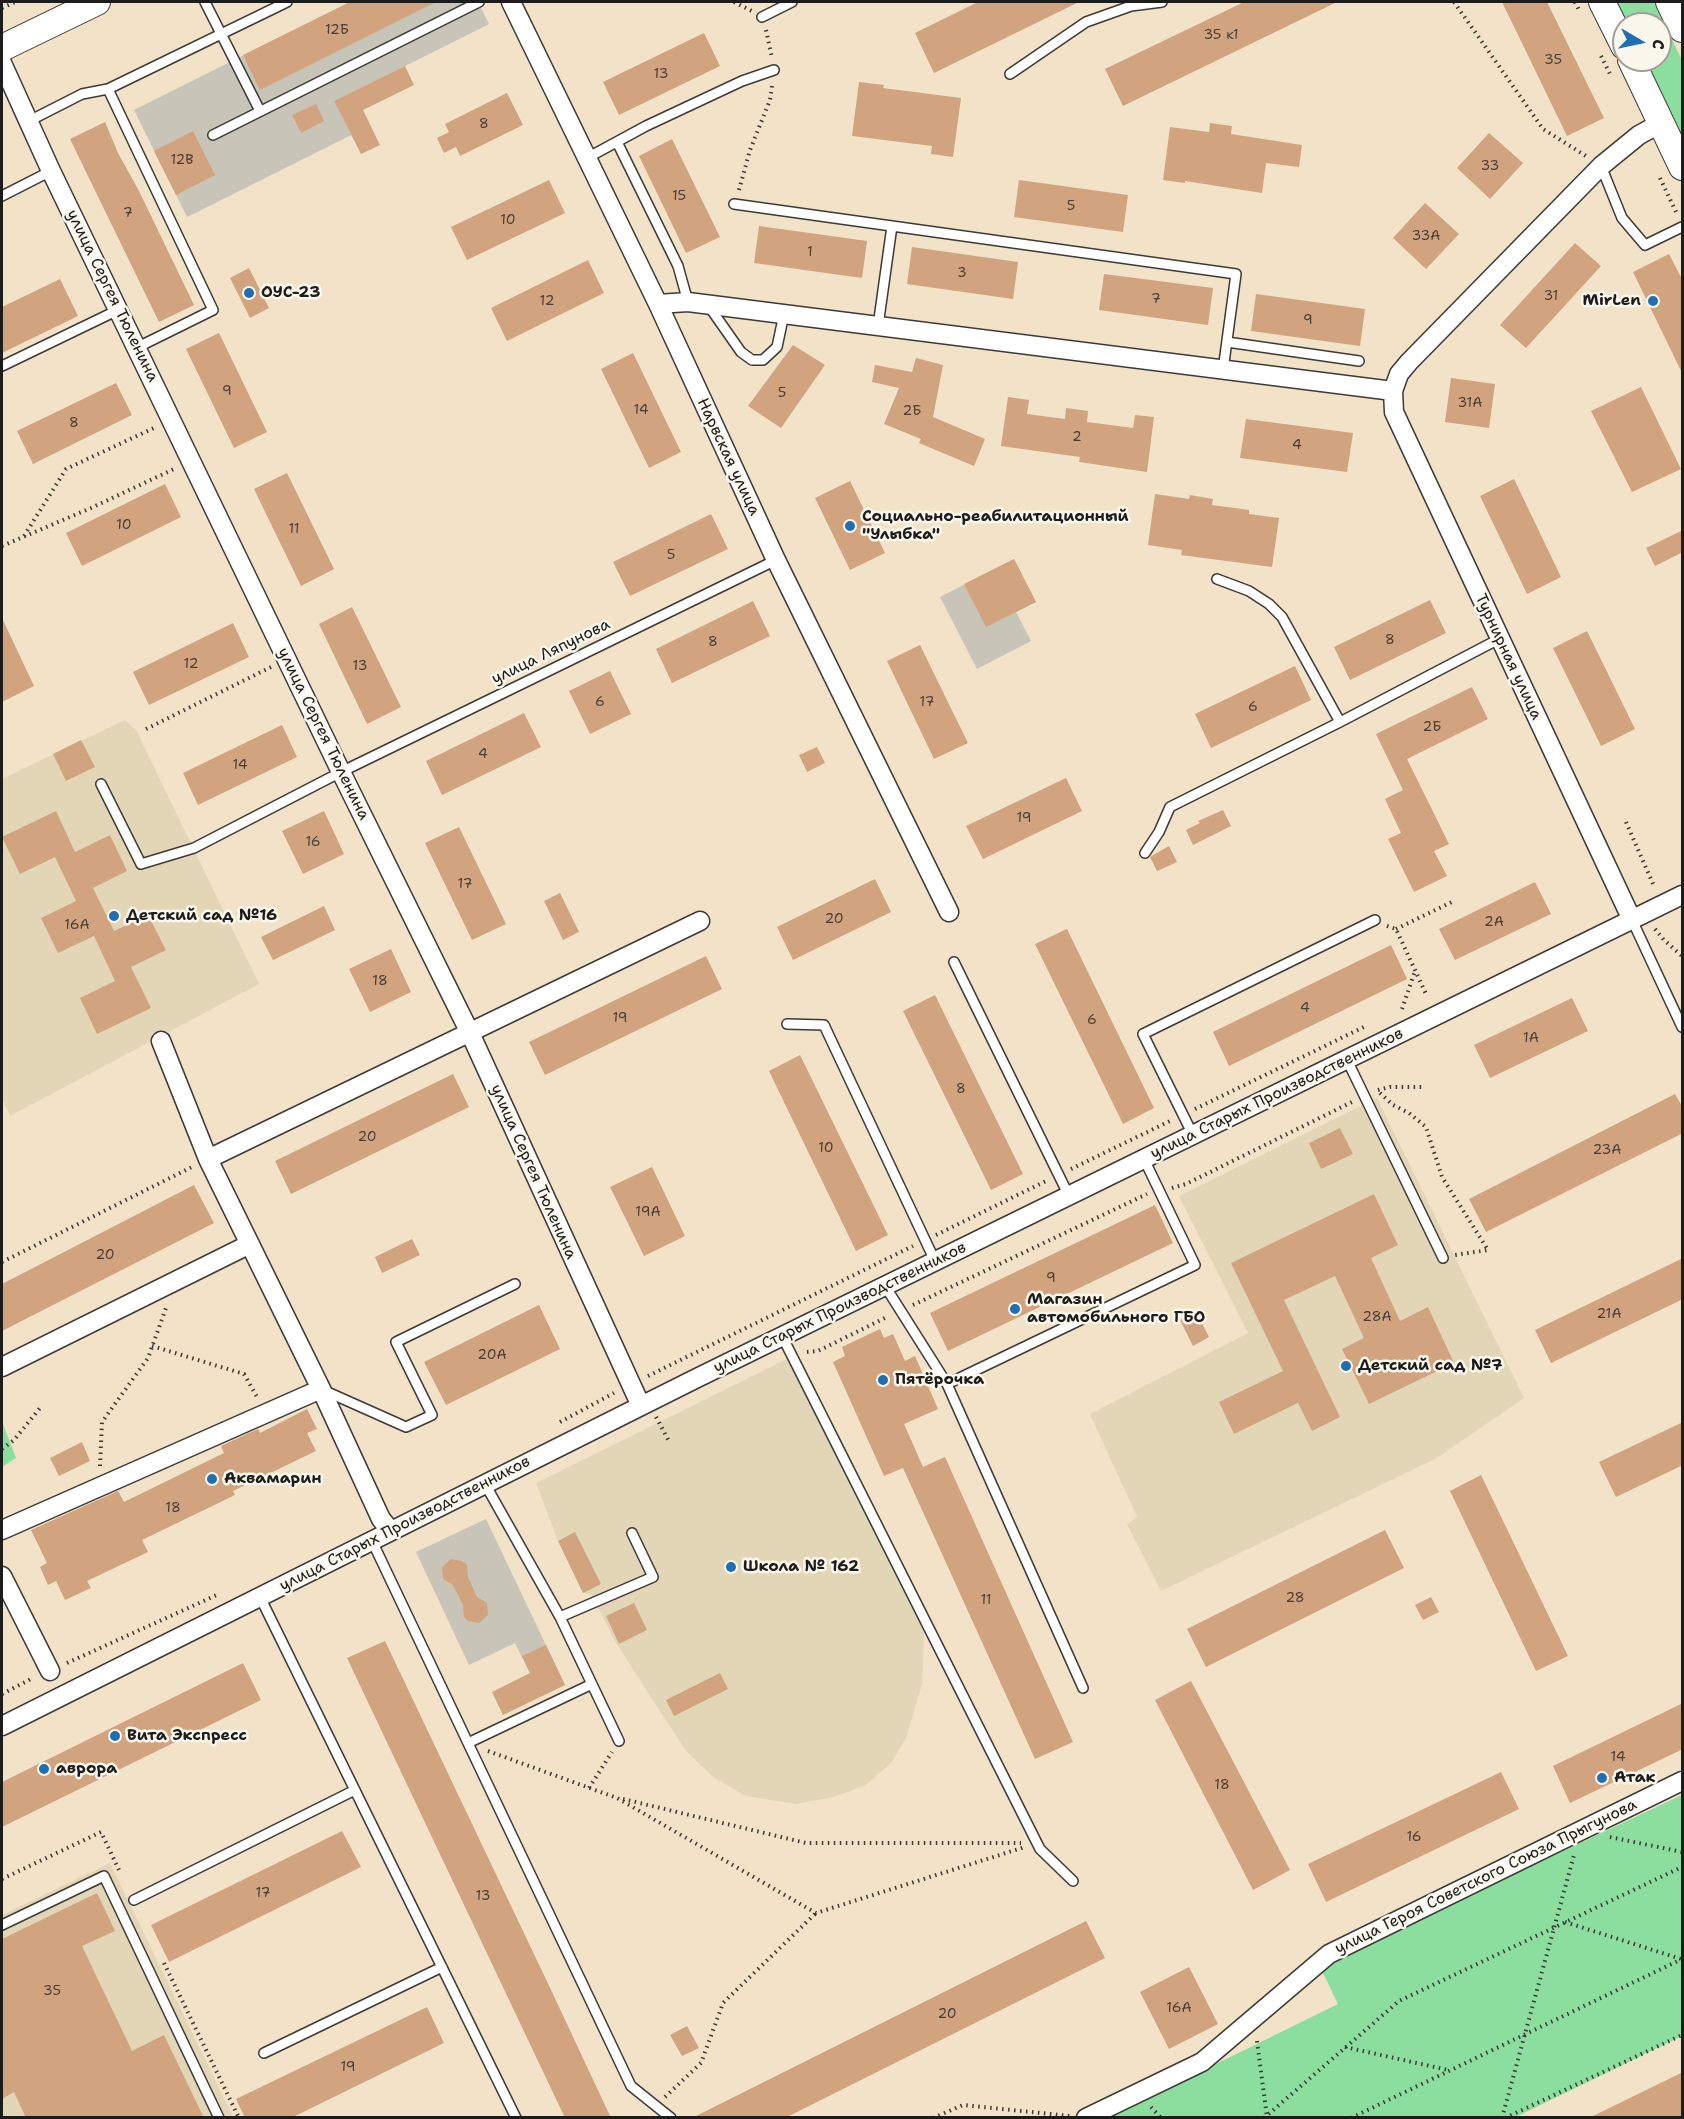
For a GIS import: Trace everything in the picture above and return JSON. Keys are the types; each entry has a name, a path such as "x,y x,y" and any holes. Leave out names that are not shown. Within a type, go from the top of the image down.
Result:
{"main road":[{"path":"2,48 97,2"},
{"path":"1602,2 1612,22"},
{"path":"1669,2 1683,29"},
{"path":"1637,72 1683,167"}],"street":[{"name":"Нарвская улица","path":"511,2 658,304 776,560 949,912"},
{"name":"улица Сергея Тюленина","path":"2,63 51,171 340,771 470,1033 641,1406"},
{"path":"658,304 688,302 1393,391 1399,374 1409,362 1601,166 1639,135 1661,123"},
{"name":"Турнирная улица","path":"1393,391 1394,412 1499,639 1637,917"},
{"name":"улица Старых Производственников","path":"2,1726 782,1336 1683,895"},
{"path":"208,1159 700,921"},
{"path":"161,1041 208,1159 321,1389 381,1519 390,1530"},
{"path":"2,1367 250,1244"},
{"path":"2,1530 321,1389"},
{"path":"2,1576 50,1671"},
{"name":"улица Героя Советского Союза Прыгунова","path":"1080,2117 1202,2062 1329,1954 1683,1780"}],"lane":[{"path":"205,2 260,111"},
{"path":"29,121 82,94 108,89 287,2"},
{"path":"213,135 479,2"},
{"path":"762,16 792,2"},
{"path":"1010,74 1086,22 1129,4 1162,2"},
{"path":"587,158 741,81 774,70"},
{"path":"108,89 213,310 136,348"},
{"path":"617,141 678,266 688,302"},
{"path":"1601,166 1622,218 1645,245 1683,227"},
{"path":"2,196 51,171"},
{"path":"734,204 1236,274 1223,370"},
{"path":"878,326 892,226"},
{"path":"708,305 741,352 752,360 763,360 777,347 784,314"},
{"path":"2,366 118,310"},
{"path":"1227,342 1359,361"},
{"name":"улица Ляпунова","path":"101,784 141,864 194,848 340,771 776,560"},
{"path":"1217,579 1249,591 1269,603 1282,617 1340,722"},
{"path":"1144,853 1159,832 1170,807 1499,639"},
{"path":"1637,917 1683,1028"},
{"path":"1193,1135 1143,1034 1375,920"},
{"path":"954,962 1070,1196"},
{"path":"787,1024 824,1025 935,1261"},
{"path":"1347,1060 1443,1258"},
{"path":"947,1384 1194,1265 1144,1159"},
{"path":"321,1389 406,1427 432,1415 396,1342 515,1284"},
{"path":"885,1286 947,1384 1083,1688"},
{"path":"782,1336 1040,1849 1073,1881"},
{"path":"485,1484 560,1617 619,1741"},
{"path":"560,1617 653,1577 632,1533"},
{"path":"372,1541 631,2086 671,2118"},
{"path":"260,1597 516,2118"},
{"path":"468,1743 592,1684"},
{"path":"134,1900 355,1791"},
{"path":"2,1925 104,1876 219,2118"},
{"path":"264,2053 442,1967"}],"path":[{"path":"2,8 15,2"},
{"path":"734,2 762,16 774,70 770,100 750,150 734,204"},
{"path":"1454,2 1543,129 1601,166"},
{"path":"23,537 66,469 171,420"},
{"path":"2,546 191,461"},
{"path":"146,729 287,660"},
{"path":"1626,822 1654,886"},
{"path":"1396,929 1452,902"},
{"path":"1637,917 1683,956"},
{"path":"1375,920 1396,929 1427,996"},
{"path":"1402,1009 1415,970"},
{"path":"791,1353 818,1351 1142,1195 1186,1184 1377,1090 1390,1087 1422,1087"},
{"path":"1377,1090 1393,1105 1409,1113 1426,1127 1442,1177 1488,1250 1443,1258"},
{"path":"2,1262 208,1159"},
{"path":"99,1487 102,1422 148,1358 175,1281"},
{"path":"152,1346 244,1374 266,1413"},
{"path":"641,1406 658,1418 670,1443"},
{"path":"2,1449 14,1440 40,1408"},
{"path":"648,1424 658,1418"},
{"path":"589,1788 619,1741"},
{"path":"468,1743 617,1798 806,1843 1037,1843"},
{"path":"617,1798 816,1913"},
{"path":"1504,2118 1581,1831 1683,1852"},
{"path":"656,2106 701,2063 723,2003 816,1913 1037,1843"},
{"path":"1266,2117 1399,2001 1683,1867"},
{"path":"1565,1922 1682,1959"},
{"path":"1351,2118 1682,1959"},
{"path":"1253,2018 1266,2117"},
{"path":"1504,2118 1683,2035"},
{"path":"1345,2047 1449,2070"},
{"path":"933,2118 963,2105 1080,2117"}],"shaded area":[{"path":"350,2 478,2 489,24 335,101 351,135 187,217 134,110"},
{"path":"1014,559 1036,602 1016,612 1031,641 977,669 940,597"},
{"name":"Детский сад №16","path":"125,720 136,730 259,984 10,1116 2,1098 2,779"},
{"name":"Детский сад №7","path":"1377,1098 1524,1398 1437,1458 1161,1591 1127,1524 1137,1517 1090,1414 1248,1333 1179,1196"},
{"name":"Школа № 162","path":"787,1359 924,1630 922,1684 906,1738 892,1762 866,1785 834,1797 796,1804 746,1796 713,1777 686,1751 614,1640 592,1595 583,1593 558,1541 536,1483"},
{"path":"486,1519 565,1685 541,1696 515,1643 469,1665 416,1552"},
{"path":"110,1863 233,2117 2,2118 2,1915"}],"green space":[{"path":"1613,2 1654,2 1659,12 1618,12"},
{"path":"1672,39 1682,60 1682,146 1647,72 1672,72"},
{"path":"2,1425 16,1458 2,1467"},
{"path":"1682,1795 1682,2036 1516,2117 1106,2118 1338,2004 1323,1973 1331,1960"}],"building":[{"path":"350,2 436,2 260,90 243,55"},
{"path":"978,2 1079,2 934,73 915,33"},
{"path":"1244,2 1337,2 1123,106 1105,69"},
{"path":"1502,2 1547,2 1604,118 1567,136"},
{"path":"704,33 720,66 619,115 603,82"},
{"path":"405,66 414,85 363,110 380,145 361,154 334,101"},
{"path":"859,82 884,85 883,88 961,98 953,157 931,154 932,146 852,136"},
{"path":"507,93 523,125 460,156 456,147 444,153 437,138 449,132 445,124"},
{"path":"316,104 324,121 301,133 292,115"},
{"path":"105,122 118,153 194,305 159,322 70,139"},
{"path":"1210,123 1232,126 1231,134 1302,145 1299,167 1266,163 1262,193 1185,181 1185,183 1163,180 1170,127 1209,132"},
{"path":"193,131 215,175 176,195 154,151"},
{"path":"1489,133 1523,163 1490,199 1457,168"},
{"path":"672,139 720,237 686,253 639,156"},
{"path":"549,180 565,213 467,260 451,227"},
{"path":"1019,180 1128,195 1123,232 1014,217"},
{"path":"1425,203 1459,234 1426,269 1393,238"},
{"path":"759,226 867,241 862,278 754,263"},
{"path":"1575,243 1601,266 1526,348 1500,325"},
{"path":"912,247 1018,262 1013,299 907,284"},
{"path":"1669,254 1683,281 1683,375 1633,272"},
{"path":"588,260 604,293 507,341 491,308"},
{"name":"ОУС-23","path":"249,268 269,308 250,318 230,278"},
{"path":"1104,274 1213,288 1208,325 1099,310"},
{"path":"60,279 78,316 2,353 2,307"},
{"path":"1256,294 1365,309 1360,346 1251,331"},
{"path":"219,333 267,432 234,448 186,349"},
{"path":"793,345 825,365 781,428 748,406"},
{"path":"633,353 681,452 649,468 601,369"},
{"path":"916,358 943,365 933,417 985,439 974,466 919,443 921,439 884,424 899,388 872,382 875,365 912,372"},
{"path":"1451,378 1495,384 1489,428 1445,422"},
{"path":"116,383 132,415 33,464 17,431"},
{"path":"1641,387 1681,469 1632,492 1591,411"},
{"path":"1008,397 1029,400 1027,414 1065,419 1066,408 1088,411 1087,422 1133,428 1135,415 1154,417 1147,472 1079,462 1080,457 1001,446"},
{"path":"1246,419 1353,433 1347,472 1240,458"},
{"path":"287,473 334,569 301,586 254,489"},
{"path":"1514,479 1561,577 1527,594 1480,496"},
{"name":"Социально-реабилитационный \"Улыбка\"","path":"850,481 885,553 850,570 815,498"},
{"path":"165,484 181,517 82,566 66,533"},
{"path":"1155,494 1189,499 1190,495 1213,499 1212,505 1249,510 1249,514 1279,518 1272,567 1181,555 1182,550 1148,545"},
{"path":"711,514 728,549 630,596 613,562"},
{"path":"1683,530 1683,552 1655,566 1646,548"},
{"path":"1014,559 1036,602 986,627 964,584"},
{"path":"1430,600 1446,633 1350,680 1334,647"},
{"path":"753,601 770,636 672,683 656,649"},
{"path":"352,607 401,707 367,724 319,624"},
{"path":"2,618 34,686 2,702"},
{"path":"233,623 249,657 149,705 133,672"},
{"path":"1587,631 1635,729 1601,746 1553,648"},
{"path":"920,645 968,743 934,759 887,661"},
{"path":"1295,666 1311,700 1211,748 1195,714"},
{"path":"610,671 631,714 590,734 569,691"},
{"path":"1472,687 1488,719 1407,759 1449,844 1434,851 1447,876 1414,892 1388,839 1401,833 1385,799 1403,790 1376,734"},
{"path":"524,713 541,747 442,795 426,761"},
{"path":"282,725 297,757 198,805 183,773"},
{"path":"81,740 95,767 66,781 53,754"},
{"path":"817,747 825,763 807,772 799,755"},
{"path":"1066,778 1082,811 983,859 966,826"},
{"path":"1223,810 1231,826 1193,845 1186,830 1200,823 1198,821"},
{"path":"56,811 75,852 110,835 127,871 93,888 114,931 148,915 166,950 131,967 151,1008 97,1034 80,998 115,981 94,936 58,953 41,918 76,901 55,857 20,874 2,837"},
{"path":"324,811 344,854 303,874 282,831"},
{"path":"459,827 506,924 472,940 425,843"},
{"path":"1169,846 1177,862 1157,871 1150,857"},
{"path":"875,879 891,912 793,960 777,927"},
{"path":"1535,882 1551,914 1455,960 1439,929"},
{"path":"560,893 579,932 563,940 544,901"},
{"path":"324,906 335,930 273,960 261,937"},
{"path":"1067,929 1154,1108 1123,1124 1035,944"},
{"path":"1391,945 1407,979 1229,1066 1213,1032"},
{"path":"391,949 411,992 370,1012 349,969"},
{"path":"706,956 722,989 545,1075 529,1042"},
{"path":"935,995 1023,1174 991,1190 903,1011"},
{"path":"1572,998 1588,1031 1490,1078 1474,1045"},
{"path":"800,1055 888,1235 856,1251 769,1071"},
{"path":"453,1074 469,1107 291,1194 275,1161"},
{"path":"1675,1094 1683,1108 1683,1133 1486,1232 1469,1199"},
{"path":"1340,1128 1353,1154 1321,1169 1309,1143"},
{"path":"652,1167 685,1236 644,1256 610,1187"},
{"path":"194,1185 214,1223 2,1331 2,1284"},
{"path":"1374,1194 1398,1245 1371,1258 1400,1321 1428,1307 1454,1363 1369,1404 1342,1349 1364,1338 1335,1276 1284,1300 1340,1417 1312,1431 1298,1403 1234,1434 1219,1402 1283,1371 1231,1263"},
{"path":"1155,1205 1173,1243 948,1351 930,1313"},
{"path":"412,1239 420,1255 382,1273 375,1257"},
{"path":"1683,1258 1683,1299 1551,1363 1535,1330"},
{"path":"539,1305 560,1349 446,1405 424,1362"},
{"path":"1196,1312 1209,1337 1193,1346 1180,1320"},
{"path":"880,1329 884,1338 893,1334 905,1361 915,1356 938,1409 904,1424 923,1467 945,1457 1073,1742 1035,1759 903,1468 884,1476 833,1362 845,1356 842,1347"},
{"path":"307,1409 317,1429 307,1433 316,1451 233,1491 235,1495 142,1540 148,1552 87,1581 91,1588 65,1600 56,1581 48,1585 40,1567 47,1563 31,1530 118,1491 124,1502 224,1453 221,1446 258,1429 260,1433"},
{"path":"1683,1422 1683,1465 1616,1497 1599,1462"},
{"path":"82,1442 90,1461 59,1476 50,1458"},
{"path":"1481,1475 1568,1656 1536,1671 1450,1491"},
{"path":"1385,1530 1404,1568 1206,1667 1187,1629"},
{"path":"575,1532 601,1584 583,1593 558,1541"},
{"path":"451,1559 462,1561 467,1565 468,1577 477,1597 487,1603 488,1615 479,1623 468,1621 464,1617 463,1605 453,1585 443,1579 442,1567"},
{"path":"1431,1597 1439,1612 1423,1620 1415,1605"},
{"path":"634,1603 647,1630 619,1644 606,1616"},
{"path":"385,1641 611,2118 565,2118 347,1658"},
{"path":"546,1645 565,1685 503,1715 492,1692 530,1673 522,1656"},
{"path":"243,1663 261,1700 2,1827 2,1782"},
{"path":"720,1673 728,1689 674,1716 666,1700"},
{"path":"1191,1681 1290,1870 1253,1890 1155,1700"},
{"path":"1683,1703 1683,1749 1570,1803 1553,1766"},
{"path":"1501,1772 1519,1809 1326,1902 1308,1864"},
{"path":"342,1831 361,1867 169,1962 151,1925"},
{"path":"97,1893 115,1931 82,1946 132,2051 164,2035 204,2118 26,2118 14,2092 2,2099 2,1939"},
{"path":"1086,1921 1105,1958 785,2118 692,2118"},
{"path":"1189,1967 1218,2024 1169,2049 1140,1992"},
{"path":"427,2007 444,2043 291,2118 245,2118 236,2099"},
{"path":"687,2026 699,2048 682,2056 670,2035"},
{"path":"1683,2072 1683,2118 1589,2118"}],"place":[{"name":"ОУС-23","path":"249,293"},
{"name":"MirLen","path":"1653,301"},
{"name":"Социально-реабилитационный \"Улыбка\"","path":"850,526"},
{"name":"Детский сад №16","path":"114,916"},
{"name":"Магазин автомобильного ГБО","path":"1015,1309"},
{"name":"Детский сад №7","path":"1346,1366"},
{"name":"Пятёрочка","path":"883,1380"},
{"name":"Аквамарин","path":"212,1479"},
{"name":"Школа № 162","path":"731,1567"},
{"name":"Вита Экспресс","path":"115,1736"},
{"name":"аврора","path":"44,1769"},
{"name":"Атак","path":"1602,1778"}]}
